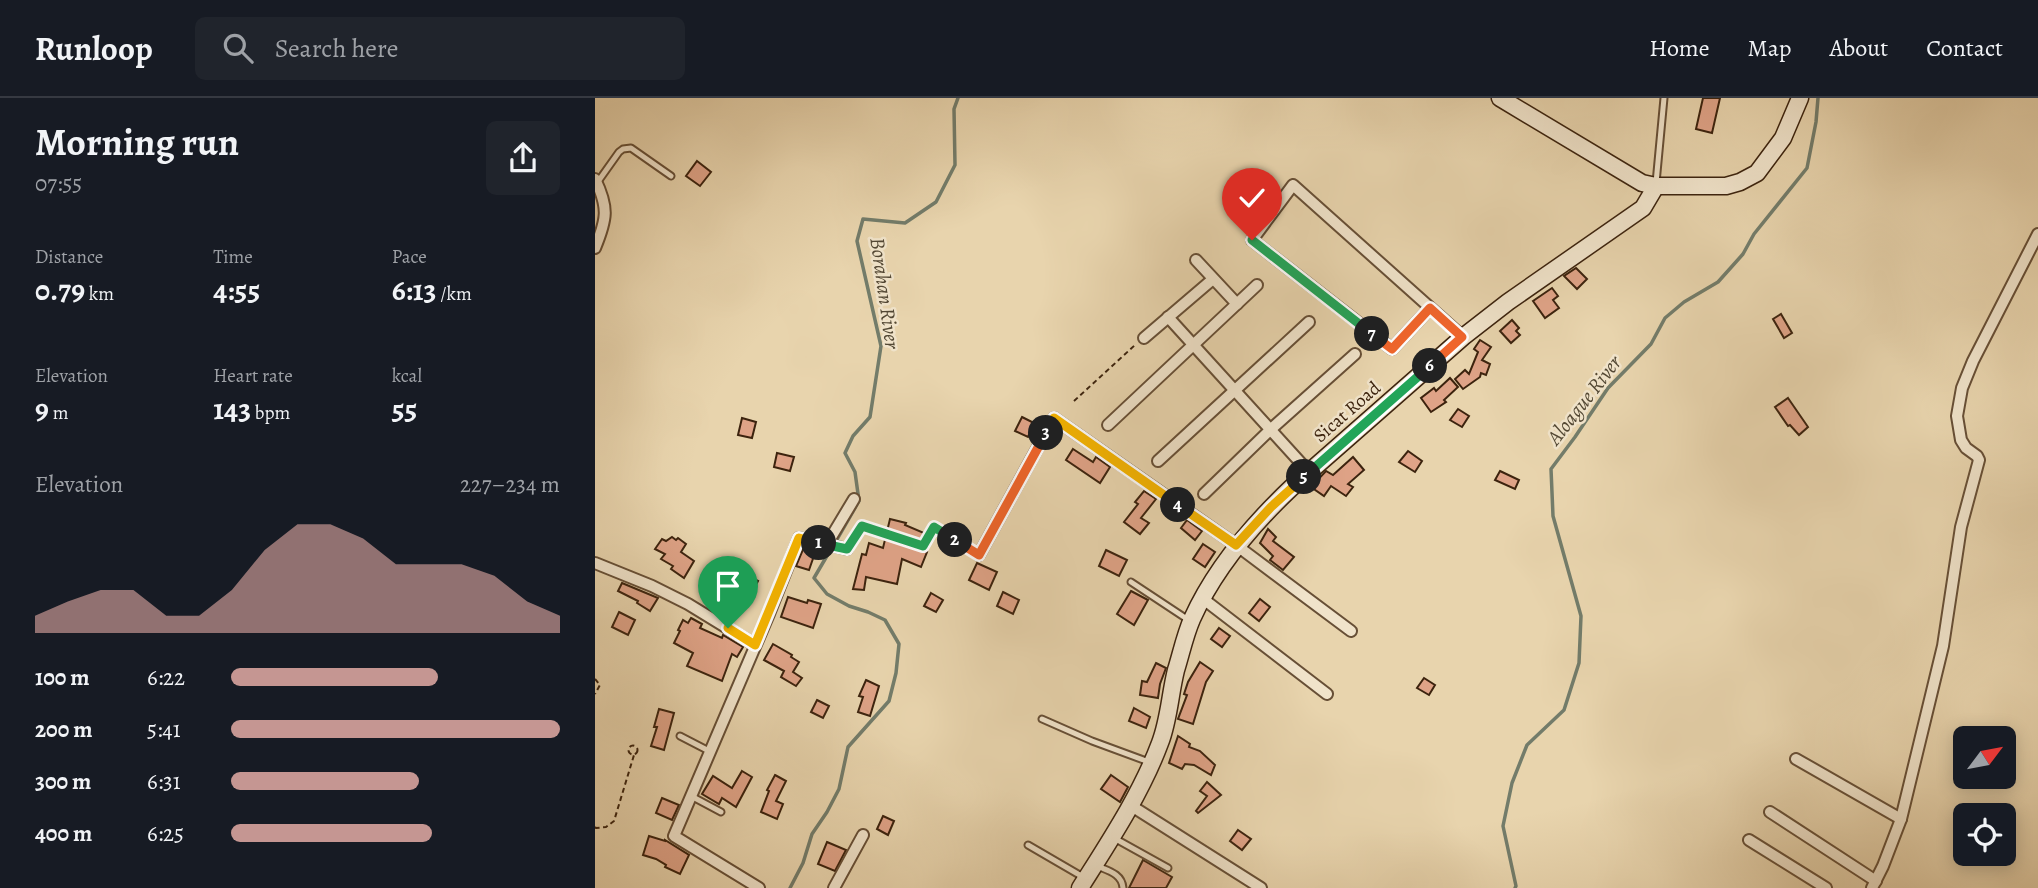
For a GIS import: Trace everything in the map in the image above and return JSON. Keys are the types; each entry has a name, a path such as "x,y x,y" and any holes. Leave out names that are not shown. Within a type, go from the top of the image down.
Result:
{"street":[{"path":"1500,98 1642,183 1656,186 1726,186 1757,173 1783,138 1800,98"},
{"path":"595,248 606,212 596,181"},
{"path":"1430,308 1392,349 1252,240 1293,185 1430,308 1462,337"},
{"name":"Sicat Road","path":"1083,883 1152,763 1161,739 1175,673 1191,622 1202,598 1236,545 1271,507 1309,472 1462,337 1643,208 1656,186"},
{"path":"1770,812 1874,884 1901,819 1943,646 1961,527 1979,460 1961,440 1958,416 1962,388 2038,234"},
{"path":"1196,261 1237,304"},
{"path":"1144,338 1213,279"},
{"path":"1108,425 1257,285"},
{"path":"1168,317 1309,472"},
{"path":"1158,461 1309,323"},
{"path":"1204,494 1270,429 1355,354"},
{"path":"979,555 1054,418 1236,545 1351,631"},
{"path":"827,544 854,499"},
{"path":"759,888 674,836 799,538 847,549"},
{"path":"595,563 688,604 755,645"},
{"path":"1202,598 1327,694"},
{"path":"1796,759 1901,819"},
{"path":"1130,805 1261,888"},
{"path":"834,888 863,835"},
{"path":"1749,840 1826,888"}],"lane":[{"path":"1656,186 1664,98"},
{"path":"596,181 619,152 631,148 671,177"},
{"path":"1131,582 1191,622"},
{"path":"1042,719 1152,763"},
{"path":"680,736 709,751"},
{"path":"691,796 721,812"},
{"path":"1111,837 1168,868"},
{"path":"1028,845 1083,883"},
{"path":"1094,864 1118,876 1122,880 1123,888"}],"path":[{"path":"1074,401 1144,338"},
{"path":"847,549 862,526 923,546 934,527 979,555"},
{"path":"595,679 600,685 595,692"},
{"path":"595,827 606,827 614,821 634,755"}],"building":[{"path":"1703,98 1720,98 1712,133 1696,129"},
{"path":"697,161 711,172 700,186 686,176"},
{"path":"1576,268 1587,279 1577,289 1564,276"},
{"path":"1552,288 1558,296 1553,300 1559,308 1545,318 1533,301"},
{"path":"1781,314 1792,333 1784,338 1773,319"},
{"path":"1512,320 1519,328 1516,331 1520,335 1511,343 1500,331"},
{"path":"1480,340 1491,347 1482,360 1490,364 1486,375 1481,373 1480,377 1463,389 1455,379 1465,370 1469,374 1478,352 1474,349"},
{"path":"1450,378 1458,387 1444,400 1446,402 1431,412 1421,398 1434,388 1436,391"},
{"path":"1788,398 1808,427 1799,435 1788,426 1775,407"},
{"path":"1458,409 1469,416 1462,427 1450,420"},
{"path":"1022,417 1034,423 1028,437 1015,431"},
{"path":"742,418 756,422 752,438 738,435"},
{"path":"1073,449 1093,462 1096,457 1110,467 1100,483 1066,460"},
{"path":"1408,451 1422,461 1415,472 1399,462"},
{"path":"777,453 794,457 790,471 774,467"},
{"path":"1353,457 1364,470 1348,484 1353,487 1346,496 1331,486 1324,496 1311,487 1326,471 1333,475"},
{"path":"1500,471 1519,480 1515,489 1495,480"},
{"path":"1144,491 1156,499 1141,518 1149,523 1140,534 1124,522"},
{"path":"890,519 906,523 905,525 924,533 918,549 927,552 921,567 902,559 897,584 866,577 864,590 853,589 862,554 866,555 869,543 883,548"},
{"path":"1187,520 1202,531 1195,540 1181,528"},
{"path":"1268,529 1276,537 1273,541 1294,557 1283,570 1270,560 1273,556 1260,543"},
{"path":"672,537 686,544 681,552 694,561 684,578 671,569 673,566 661,559 665,554 655,549 662,539 666,541"},
{"path":"1203,544 1215,552 1205,567 1193,559"},
{"path":"804,547 816,550 809,570 796,566"},
{"path":"1106,550 1127,560 1119,576 1099,566"},
{"path":"977,563 997,572 989,590 969,580"},
{"path":"737,570 758,581 751,595 730,584"},
{"path":"622,583 658,598 650,611 637,603 638,601 618,591"},
{"path":"1131,591 1148,600 1134,625 1117,614"},
{"path":"1003,592 1019,600 1013,614 997,606"},
{"path":"931,593 943,600 936,612 924,606"},
{"path":"788,597 821,604 813,628 781,617"},
{"path":"1260,599 1270,607 1259,621 1249,613"},
{"path":"619,612 635,620 628,635 612,627"},
{"path":"691,618 702,624 700,628 722,638 723,635 743,647 737,657 732,654 722,681 687,666 693,653 674,643 683,620 688,623"},
{"path":"1219,628 1230,636 1222,647 1211,639"},
{"path":"773,644 799,662 793,672 802,678 796,686 781,677 784,671 764,660"},
{"path":"1200,662 1213,671 1206,682 1193,724 1178,719 1187,695 1184,694 1188,682"},
{"path":"1156,663 1166,668 1158,698 1140,695 1142,681 1147,682"},
{"path":"1424,678 1435,685 1429,695 1417,688"},
{"path":"866,680 879,686 870,716 858,712 863,697 859,696"},
{"path":"817,700 829,706 823,718 811,712"},
{"path":"1134,708 1150,717 1146,728 1129,721"},
{"path":"659,709 674,713 664,750 651,746"},
{"path":"1178,736 1215,765 1211,775 1194,765 1185,764 1182,769 1169,763"},
{"path":"742,771 752,777 736,807 722,798 719,804 702,794 713,776 732,788"},
{"path":"775,775 786,781 776,801 783,804 777,819 761,812 769,791 767,790"},
{"path":"1111,775 1128,787 1120,802 1101,789"},
{"path":"1207,782 1221,795 1198,813 1196,811 1207,796 1200,791"},
{"path":"662,798 679,805 672,820 656,813"},
{"path":"883,816 894,821 888,835 877,829"},
{"path":"1238,830 1251,839 1242,850 1230,841"},
{"path":"649,836 665,840 689,855 680,874 656,859 643,855"},
{"path":"827,842 846,850 835,871 818,864"},
{"path":"1143,860 1172,877 1166,888 1129,888"}],"waterway":[{"name":"Borahan River","path":"835,543 859,501 855,472 845,453 853,436 870,417 881,346 857,241 863,219 905,223 936,202 955,165 954,109 958,98"},
{"name":"Aloague River","path":"1515,888 1503,826 1512,783 1527,745 1564,710 1579,663 1581,616 1553,516 1551,469 1608,388 1651,344 1665,318 1684,302 1718,282 1743,254 1754,234 1807,168 1818,98"},
{"name":"Borahan River","path":"790,888 803,863 812,834 839,789 848,747 889,701 896,673 899,644 885,620 827,594 814,578 831,549"}],"route":[{"path":"728,628 755,645 799,538 847,549 862,526 923,546 934,527 979,555 1054,418 1236,545 1271,507 1309,472 1462,337 1430,308 1392,349 1252,240"}]}
